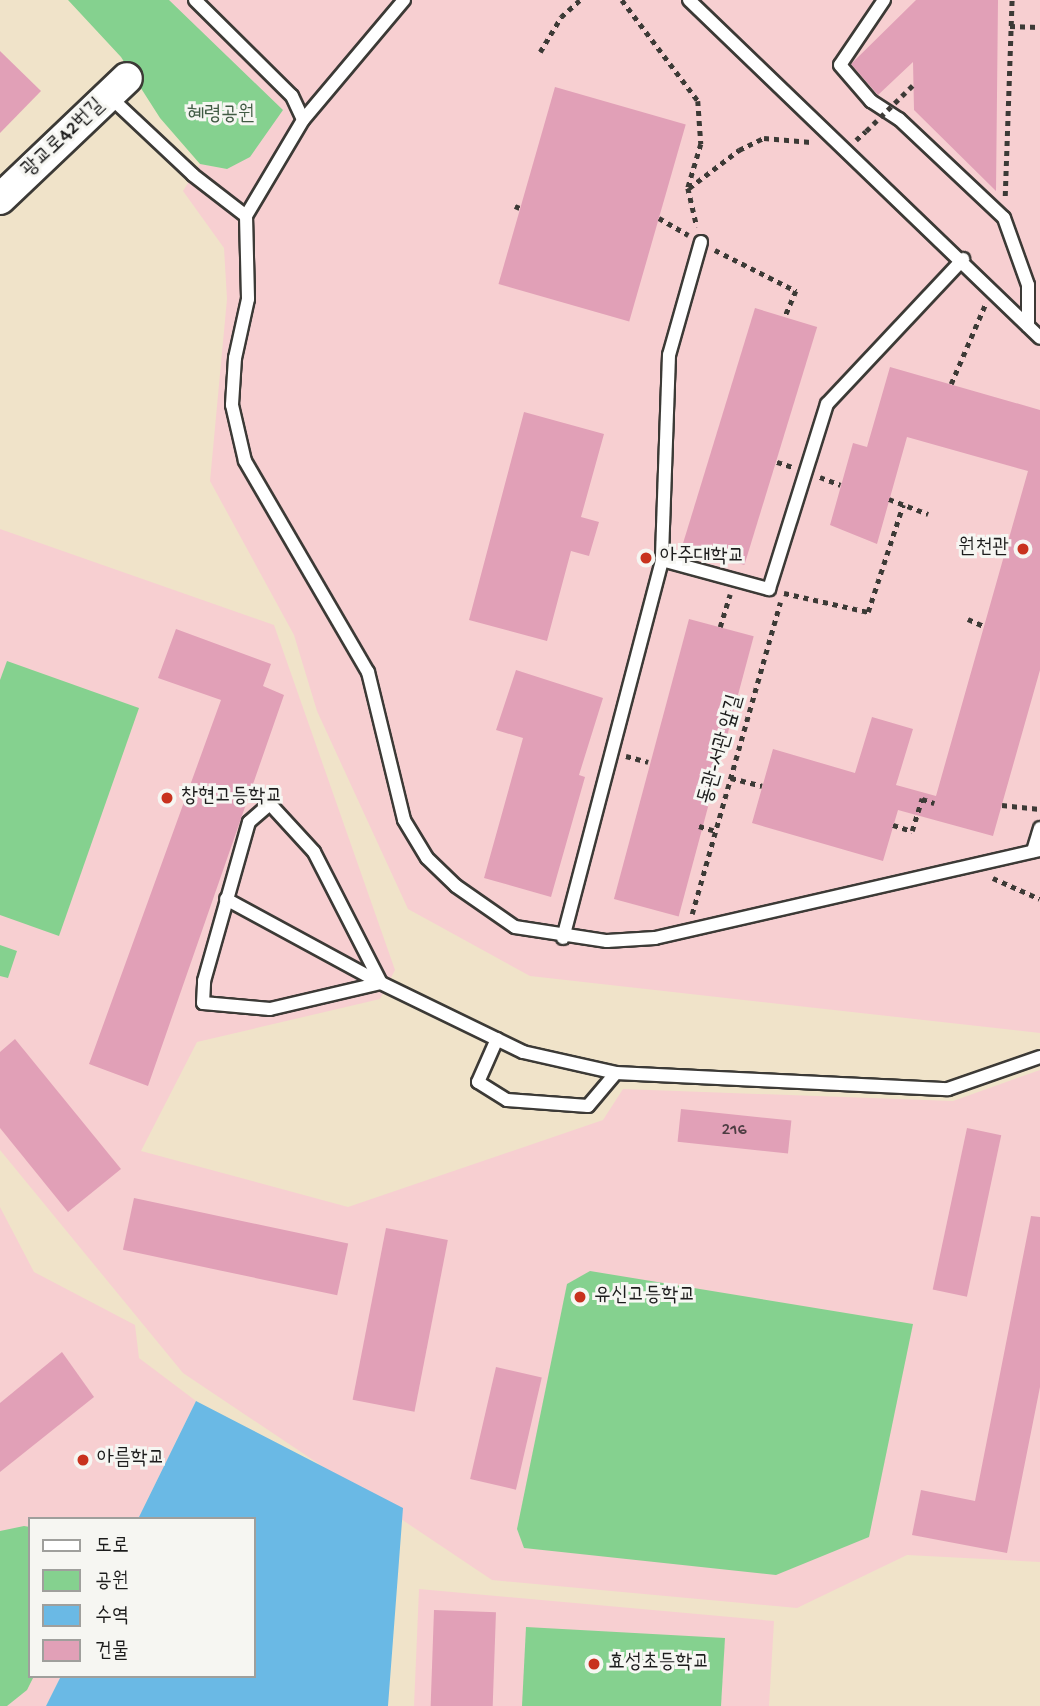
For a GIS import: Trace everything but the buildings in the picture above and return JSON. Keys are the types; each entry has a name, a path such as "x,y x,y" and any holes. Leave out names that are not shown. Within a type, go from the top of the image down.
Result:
{"street":[{"name":"광교로42번길","path":"0,200 118,87"}],"lane":[{"path":"195,0 292,96 303,120"},
{"path":"404,0 303,120 246,216 248,299 235,358 232,405 246,461 368,672 404,820 427,858 499,919 563,938 607,941 687,931 1037,850 1040,828"},
{"path":"689,0 963,259 1040,338"},
{"path":"884,0 842,57 845,75 1004,218 1028,285 1028,326"},
{"path":"118,87 193,175 246,216"},
{"path":"563,938 662,561 669,355 701,242"},
{"path":"662,561 769,589 827,404 963,259"},
{"path":"270,804 314,852 381,983 270,1010 203,1003 204,981 249,822 270,804"},
{"path":"226,899 381,983 523,1052 616,1073 948,1089 1040,1057"},
{"path":"497,1039 478,1082 508,1100 588,1106 616,1073"}],"path":[{"path":"540,52 561,17 580,0"},
{"path":"622,0 698,101 701,144 688,188 701,242"},
{"path":"1004,218 1012,0"},
{"path":"1010,26 1040,27"},
{"path":"866,131 914,84"},
{"path":"688,188 739,150 764,138 840,142"},
{"path":"659,218 796,291 785,317"},
{"path":"951,384 992,289"},
{"path":"889,499 928,514"},
{"path":"769,589 868,612 903,505"},
{"path":"720,627 735,580"},
{"name":"동관-서관 앞길","path":"687,931 783,593"},
{"path":"968,619 984,626"},
{"path":"730,778 762,786"},
{"path":"893,825 912,831 922,799 934,803"},
{"path":"1002,805 1040,809"},
{"path":"699,826 716,831"},
{"path":"967,866 1040,899"}],"shaded area":[{"name":"아주대학교","path":"169,0 1040,0 1040,1033 530,976 408,909 317,711 294,635 210,481 227,299 224,248 183,191 200,164 227,169"},
{"name":"유신고등학교","path":"0,529 274,625 395,970 380,999 197,1042 141,1151 348,1207 603,1120 623,1089 953,1101 1040,1070 1040,1562 907,1555 797,1608 492,1580 183,1373 0,1150"},
{"name":"아름학교","path":"0,1207 34,1272 135,1325 139,1358 196,1401 139,1517 28,1517 28,1678 60,1678 46,1706 0,1706"},
{"name":"효성초등학교","path":"419,1589 774,1621 769,1706 414,1706"}],"green space":[{"name":"혜령공원","path":"68,0 169,0 283,110 250,157 227,169 200,164 160,118 121,57"},
{"path":"7,661 139,708 59,936 0,915 0,680"},
{"path":"0,945 17,951 8,978 0,976"},
{"path":"590,1271 913,1324 869,1537 776,1575 524,1548 517,1529 567,1284"},
{"path":"28,1527 28,1678 33,1678 27,1690 7,1706 0,1706 0,1531"},
{"path":"526,1627 725,1638 721,1706 522,1706"}],"water":[{"path":"196,1401 403,1508 388,1706 46,1706 60,1678 256,1678 256,1517 139,1517"}],"place":[{"name":"원천관","path":"1023,549"},
{"name":"아주대학교","path":"646,558"},
{"name":"창현고등학교","path":"167,798"},
{"name":"유신고등학교","path":"580,1297"},
{"name":"아름학교","path":"83,1460"},
{"name":"효성초등학교","path":"594,1664"}]}
